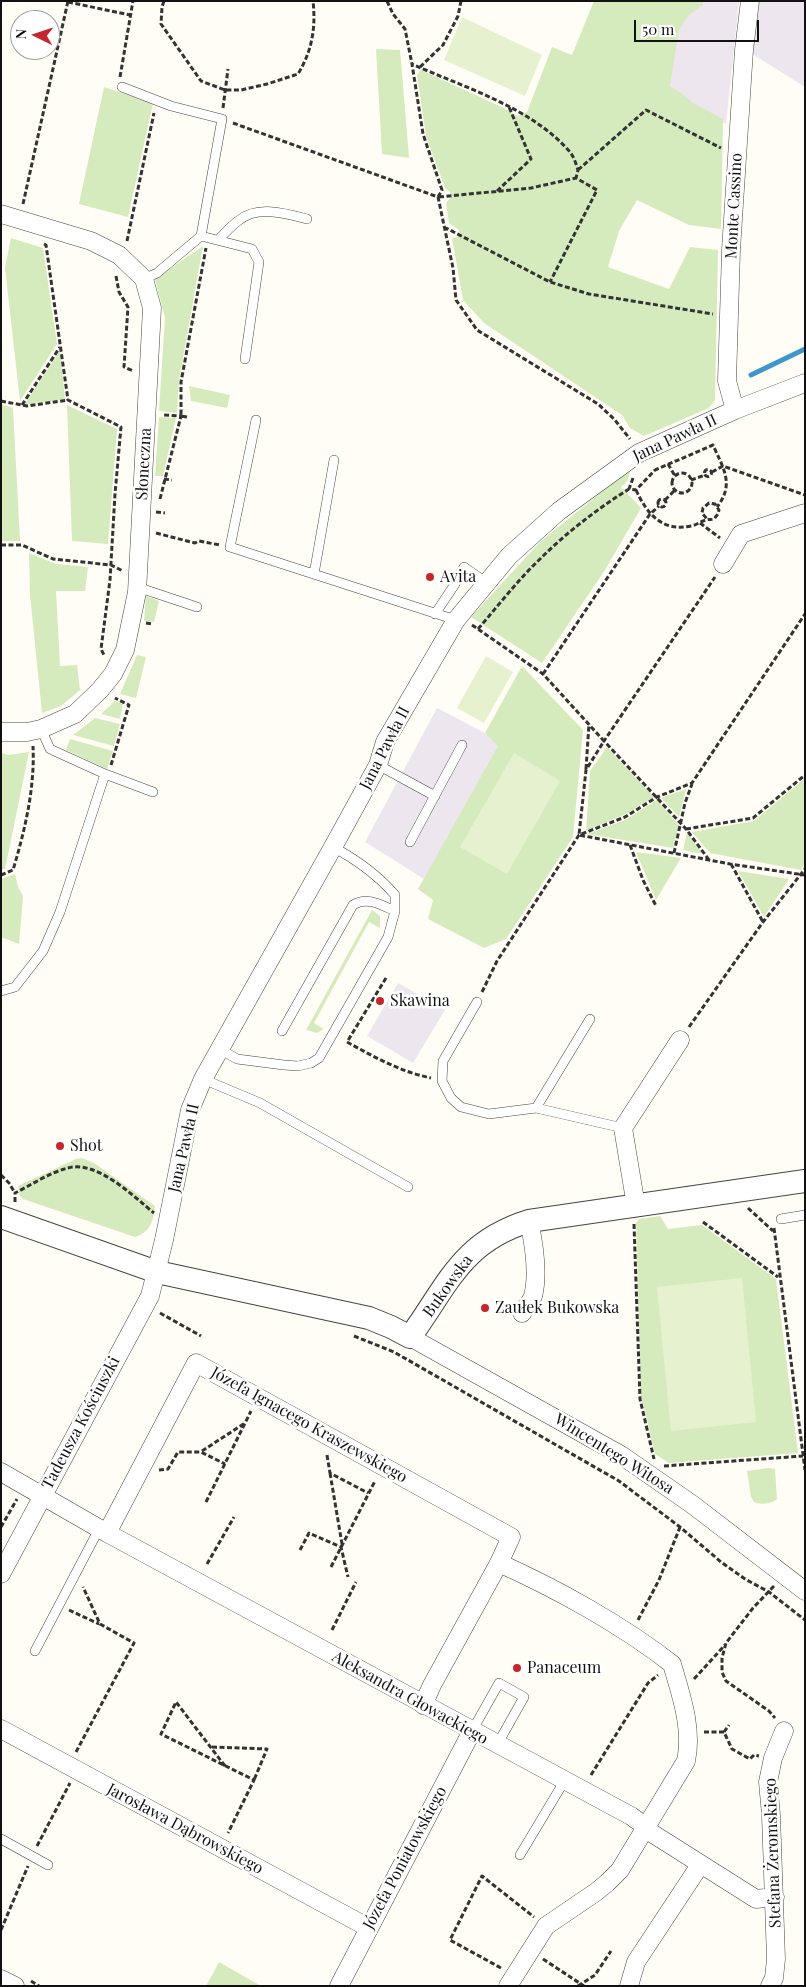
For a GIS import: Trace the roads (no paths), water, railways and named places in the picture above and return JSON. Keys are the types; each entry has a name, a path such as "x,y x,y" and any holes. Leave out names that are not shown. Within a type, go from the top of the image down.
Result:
{"street":[{"name":"Monte Cassino","path":"735,410 727,381 731,250 744,50 750,1"},
{"path":"1,214 91,241 119,255 144,279"},
{"name":"Słoneczna","path":"1,732 27,732 37,736 75,714 100,690 113,674 125,650 138,587 152,308 144,279"},
{"name":"Jana Pawła II","path":"157,1272 190,1110 203,1079 378,765 385,742 461,620 487,583 509,556 559,511 639,452 735,410 805,383"},
{"path":"723,564 741,534 805,513"},
{"path":"635,1212 623,1128 680,1040"},
{"name":"Bukowska","path":"410,1337 464,1259 493,1235 529,1221 635,1212 805,1182"},
{"path":"8,1211 157,1272 360,1316 391,1327 410,1337"},
{"path":"522,1313 532,1298 536,1274 529,1221"},
{"name":"Tadeusza Kościuszki","path":"1,1574 150,1296 157,1272"},
{"name":"Wincentego Witosa","path":"410,1337 621,1455 693,1505 805,1591"},
{"name":"Józefa Ignacego Kraszewskiego","path":"103,1531 196,1363 323,1432 511,1536 499,1562 432,1684 423,1705"},
{"name":"Aleksandra Głowackiego","path":"1,1472 103,1531 496,1745 631,1816 650,1832 756,1899 775,1897"},
{"path":"499,1562 550,1588 631,1634 672,1664 683,1709 689,1745 686,1761 620,1870 607,1883 546,1926 511,1981"},
{"name":"Jarosława Dąbrowskiego","path":"1,1729 368,1928"},
{"name":"Józefa Poniatowskiego","path":"339,1986 472,1731"},
{"name":"Stefana Żeromskiego","path":"776,1983 775,1897 768,1782 773,1758 784,1731"},
{"path":"629,1986 636,1962 700,1865"},
{"path":"1,1978 15,1986"}],"lane":[{"path":"122,87 157,100 222,119 204,237 157,273 144,279"},
{"path":"218,240 239,219 260,212 284,213 307,219"},
{"path":"204,237 252,248 259,262 245,359"},
{"path":"256,420 230,547 435,614 461,620"},
{"path":"314,574 334,460"},
{"path":"435,614 464,567 487,583"},
{"path":"138,587 197,607"},
{"path":"37,736 50,749 106,775 153,792"},
{"path":"410,842 462,745"},
{"path":"378,765 435,796"},
{"path":"1,991 15,987 43,951 60,912 106,775"},
{"path":"220,1050 237,1059 291,1065 311,1063 319,1058 388,936 395,911 395,895 383,881 356,859 333,847"},
{"path":"282,1031 353,905 366,900 395,911"},
{"path":"477,1002 443,1061 442,1080 450,1098 461,1107 489,1114 536,1108 623,1128"},
{"path":"536,1108 590,1019"},
{"path":"203,1079 260,1103 408,1187"},
{"path":"782,1219 805,1215"},
{"path":"36,1651 76,1572 103,1531"},
{"path":"472,1731 499,1683 524,1697 496,1745"},
{"path":"520,1855 565,1780"},
{"path":"1,1839 48,1864"}],"waterway":[{"path":"751,375 805,349"}],"place":[{"name":"Avita","path":"430,577"},
{"name":"Skawina","path":"380,1001"},
{"name":"Shot","path":"60,1146"},
{"name":"Zaułek Bukowska","path":"485,1308"},
{"name":"Panaceum","path":"517,1668"}]}
